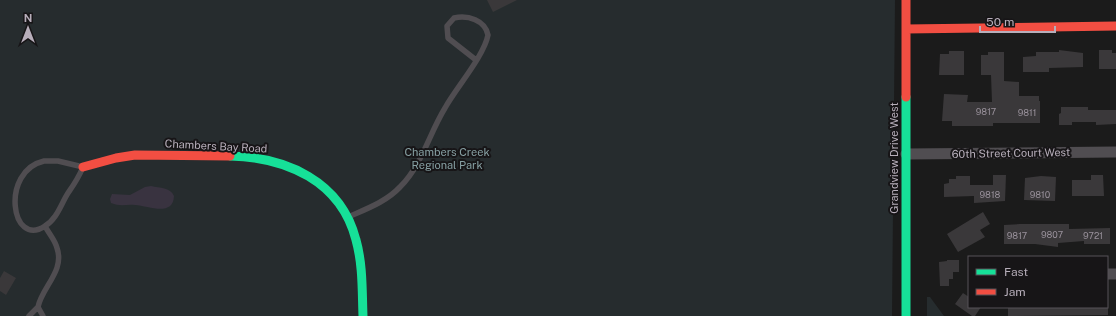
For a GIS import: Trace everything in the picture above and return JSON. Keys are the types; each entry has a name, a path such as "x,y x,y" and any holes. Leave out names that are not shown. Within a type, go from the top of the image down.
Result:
{"street":[{"name":"Grandview Drive West","path":"906,0 910,29"},
{"name":"Grandview Drive West","path":"906,316 910,29 913,0"},
{"path":"910,29 1116,26"},
{"name":"60th Street Court West","path":"909,154 1116,152"},
{"name":"Grandview Drive West","path":"909,154 913,316"},
{"name":"Chambers Bay Road","path":"83,167 105,161 142,155 233,156 270,160 286,164 308,176 336,202 347,217 358,251 362,279 363,316"}],"lane":[{"path":"347,217 380,202 399,188 408,178 415,168 445,107 476,60 488,39 487,30 485,27 468,17 454,18 447,26 448,38 476,60"},
{"path":"14,221 18,226 33,230 45,226 57,213 68,193 78,181 83,167 58,161 44,161 34,162 15,173"},
{"path":"43,316 38,307 39,299 56,270 59,257 55,242 45,226"},
{"path":"29,316 38,307"}],"green space":[{"name":"Chambers Creek Regional Park","path":"0,0 895,0 892,316 0,316"},
{"path":"927,297 930,297 944,316 927,316"}],"shaded area":[{"path":"151,186 164,188 170,191 174,196 173,202 165,208 159,209 111,203 110,199 112,194 130,195 145,187"}],"building":[{"path":"487,0 517,0 493,12"},
{"path":"1059,50 1083,53 1083,67 1049,68 1049,72 1023,72 1023,57 1036,56 1036,52 1059,52"},
{"path":"1099,50 1112,50 1112,53 1116,53 1116,69 1099,69"},
{"path":"949,51 964,51 964,75 939,75 940,54 949,54"},
{"path":"988,52 1004,52 1004,81 1019,82 1019,96 1039,96 1040,123 993,123 993,126 952,126 952,121 942,121 944,94 968,95 967,102 992,102 991,75 981,75 981,55 988,55"},
{"path":"1061,107 1088,107 1088,110 1116,110 1116,124 1096,125 1096,122 1072,122 1072,125 1059,125 1059,114 1061,113"},
{"path":"993,175 1006,175 1005,201 974,203 974,196 944,197 944,184 949,183 949,179 956,179 956,176 970,176 970,185 993,185"},
{"path":"1091,175 1103,175 1104,196 1072,196 1072,180 1091,180"},
{"path":"1041,176 1056,177 1055,201 1024,200 1025,178"},
{"path":"983,212 990,224 980,230 985,237 958,252 947,234"},
{"path":"1069,224 1069,229 1110,228 1110,244 1084,244 1084,241 1058,243 1058,247 1035,244 1004,244 1004,225"},
{"path":"959,260 959,272 953,272 953,279 949,279 949,286 940,286 939,262"},
{"path":"4,271 16,278 6,295 0,291 0,278"},
{"path":"963,293 968,296 968,308 980,308 975,316 972,316 955,304"},
{"path":"1008,308 1108,308 1108,315 1008,316"}],"traffic: fast":[{"path":"906,97 906,316"},
{"path":"230,156 251,157 291,167 308,176 324,188 338,202 349,219 358,249 362,278 363,316"}],"traffic: jam":[{"path":"906,0 906,97"},
{"path":"906,29 1116,26"},
{"path":"83,167 116,158 135,155 230,156"}]}
